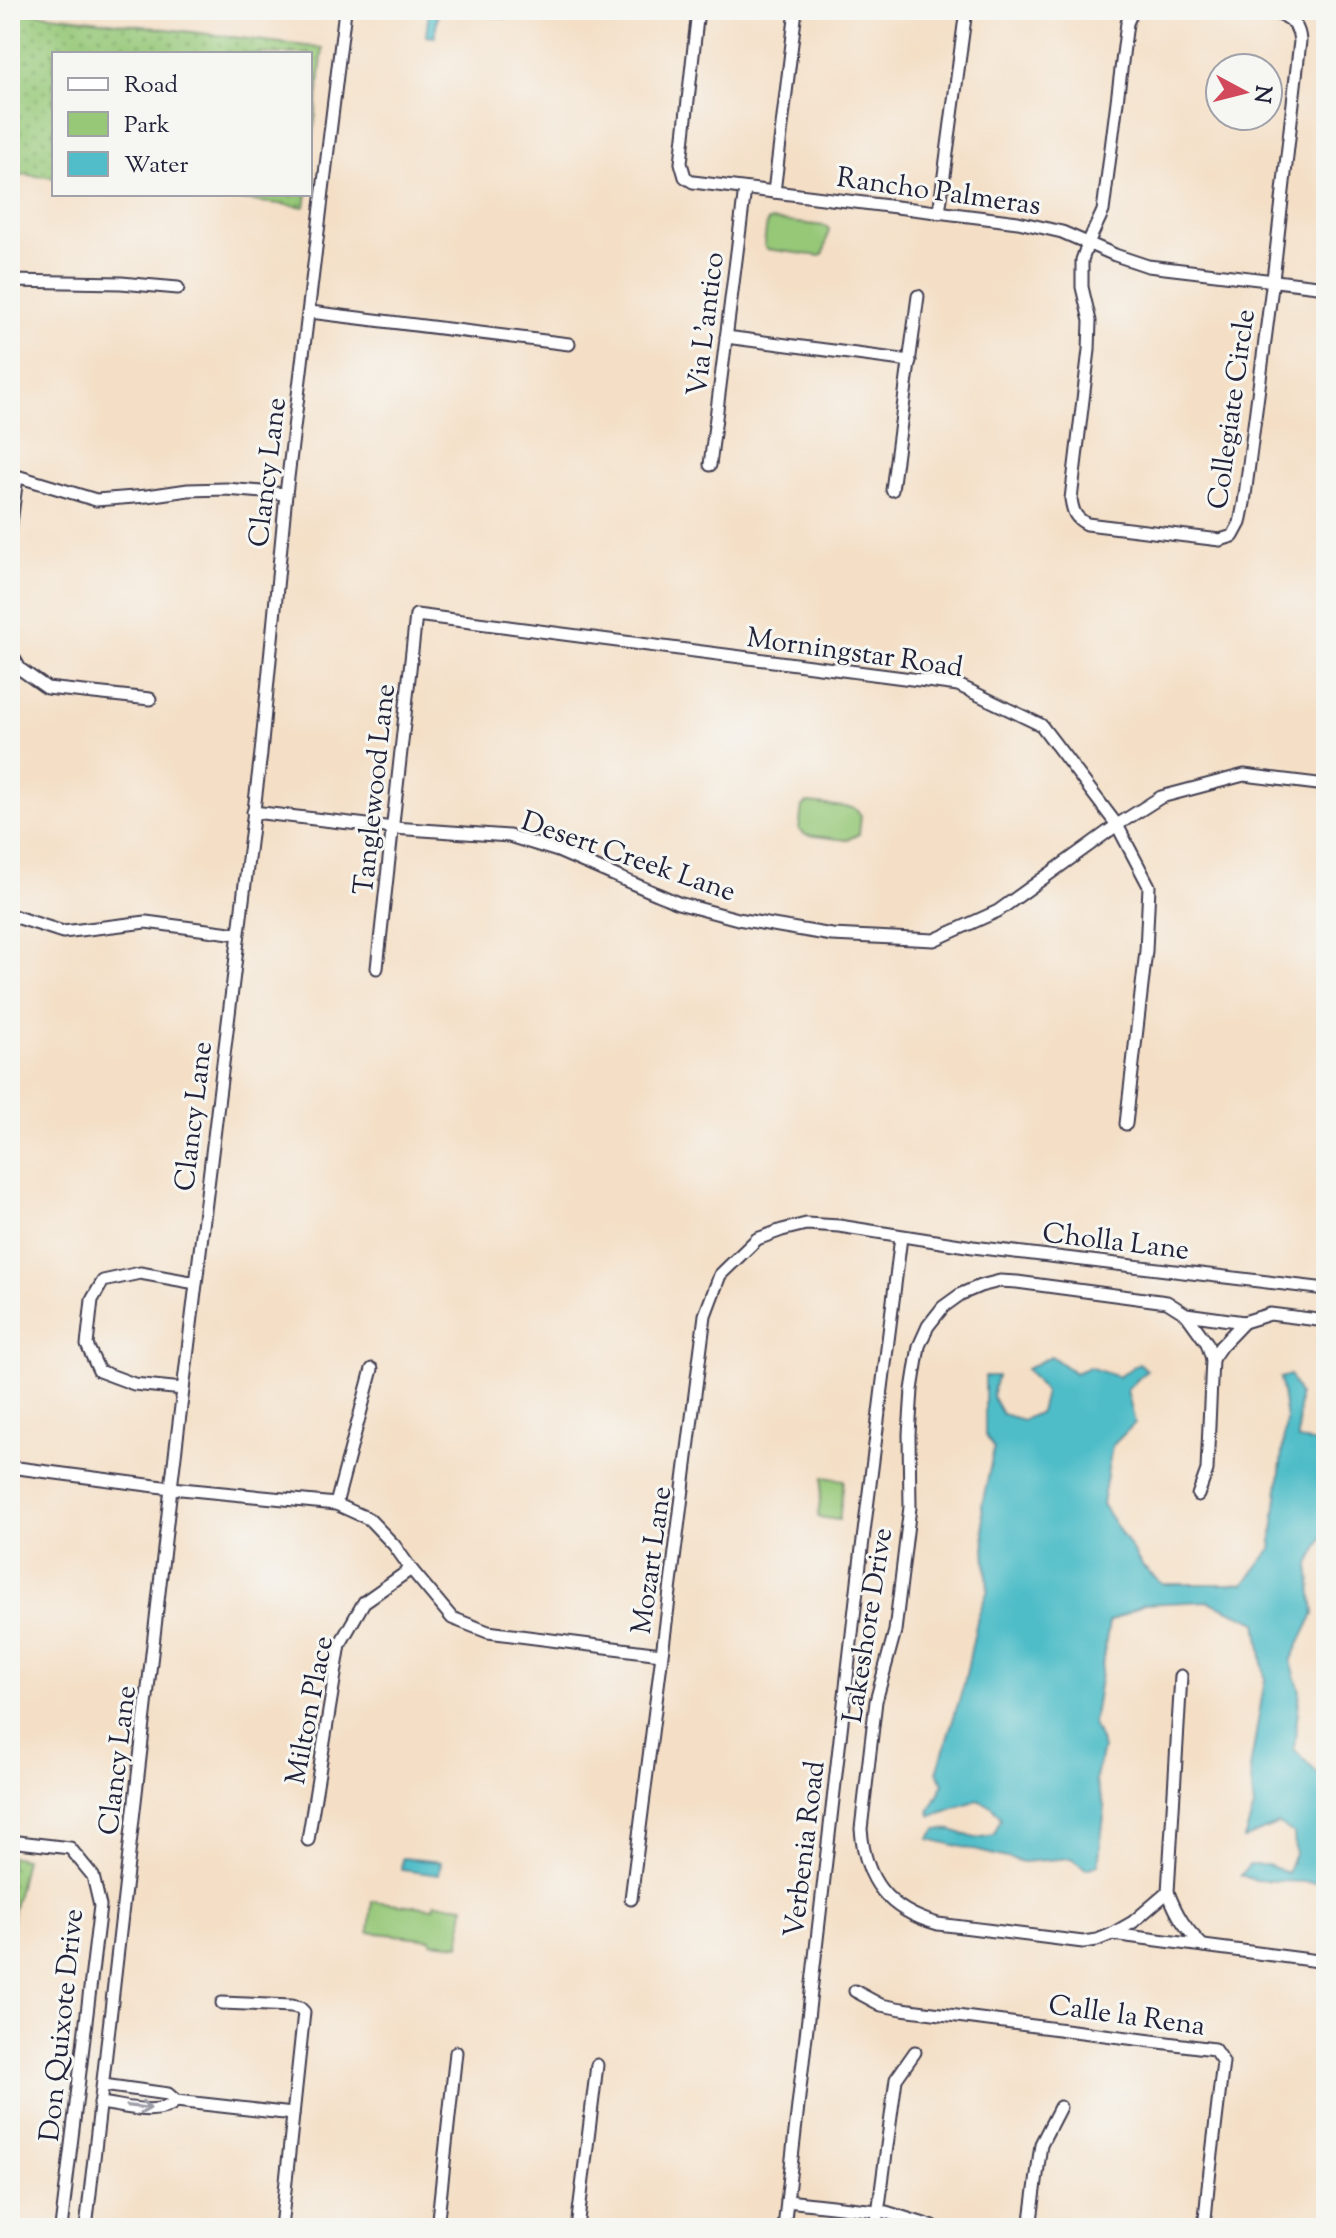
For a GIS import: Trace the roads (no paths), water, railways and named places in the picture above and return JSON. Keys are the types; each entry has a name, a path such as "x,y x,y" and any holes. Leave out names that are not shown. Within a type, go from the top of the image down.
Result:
{"street":[{"name":"Clancy Lane","path":"86,2228 253,812 286,494 345,10"},
{"name":"Rancho Palmeras","path":"698,10 681,163 685,177 693,182 1018,222 1062,232 1148,266 1326,287"},
{"path":"774,192 796,10"},
{"path":"939,213 966,10"},
{"path":"1088,243 1103,211 1127,23 1133,10"},
{"path":"1247,10 1282,14 1293,20 1300,41 1272,280"},
{"name":"Via L'antico","path":"710,465 745,189"},
{"name":"Collegiate Circle","path":"1088,243 1082,260 1082,287 1090,321 1089,350 1071,499 1077,519 1087,524 1220,540 1233,536 1240,523 1244,503 1272,280"},
{"path":"10,281 121,283 178,288"},
{"path":"892,490 918,296"},
{"path":"310,312 569,344"},
{"path":"726,337 910,361"},
{"path":"10,531 14,476 96,500 188,490 226,489 286,494"},
{"name":"Morningstar Road","path":"416,615 958,685 1041,725 1117,825 1149,886 1146,951 1126,1124"},
{"name":"Tanglewood Lane","path":"377,968 416,615"},
{"path":"10,651 20,669 47,688 150,699"},
{"name":"Desert Creek Lane","path":"253,812 394,828 509,836 558,851 678,903 738,919 832,935 934,940 998,911 1161,797 1244,775 1326,785"},
{"path":"10,915 63,932 146,922 238,934"},
{"name":"Mozart Lane","path":"10,1467 171,1488 336,1504 369,1519 394,1545 452,1618 488,1632 661,1654 705,1315 720,1275 757,1239 806,1224 839,1226 901,1237"},
{"name":"Cholla Lane","path":"901,1237 1326,1289"},
{"name":"Verbenia Road","path":"784,2228 901,1237"},
{"path":"183,1389 134,1384 99,1371 87,1345 90,1315 92,1300 103,1281 140,1273 196,1283"},
{"name":"Lakeshore Drive","path":"1326,1321 1270,1314 1244,1322 1186,1314 1167,1302 1000,1281 961,1294 943,1307 928,1326 919,1346 912,1390 910,1507 895,1631 876,1701 861,1829 863,1851 879,1888 904,1911 938,1924 1083,1942 1112,1934 1326,1962"},
{"path":"1186,1314 1207,1343 1212,1359 1207,1470 1198,1495"},
{"path":"1212,1359 1244,1322"},
{"path":"336,1504 372,1369"},
{"name":"Milton Place","path":"308,1840 340,1644 364,1602 411,1569"},
{"path":"631,1899 661,1654"},
{"path":"1181,1676 1168,1892 1185,1929 1203,1946"},
{"name":"Don Quixote Drive","path":"10,1841 70,1848 93,1876 100,1906 61,2228"},
{"path":"1112,1934 1133,1922 1168,1892"},
{"name":"Calle la Rena","path":"855,1991 881,2005 902,2009 1214,2049 1223,2062 1205,2219 1208,2228"},
{"path":"222,2003 292,2006 304,2012 281,2228"},
{"path":"437,2228 456,2052"},
{"path":"876,2228 896,2079 915,2052"},
{"path":"577,2228 597,2065"},
{"path":"103,2085 168,2094 176,2101 293,2114"},
{"path":"100,2103 152,2109 170,2107 176,2101"},
{"path":"1030,2228 1041,2144 1060,2107"},
{"path":"787,2201 878,2211 937,2228"}],"water":[{"path":"429,10 438,10 435,37 426,36"},
{"path":"1051,1356 1075,1373 1089,1367 1118,1377 1139,1363 1147,1370 1127,1390 1135,1423 1112,1446 1102,1504 1143,1567 1162,1584 1244,1584 1271,1549 1286,1419 1280,1378 1290,1375 1299,1395 1298,1440 1319,1443 1326,1438 1326,1534 1309,1564 1314,1614 1291,1661 1300,1691 1294,1749 1318,1774 1326,1776 1326,1883 1254,1880 1241,1875 1249,1865 1267,1865 1287,1873 1295,1854 1294,1834 1278,1824 1244,1839 1254,1808 1250,1769 1265,1679 1257,1622 1208,1601 1144,1604 1109,1622 1093,1723 1103,1748 1095,1781 1105,1808 1098,1865 1086,1869 1071,1858 1023,1862 929,1839 936,1829 952,1830 975,1838 994,1835 1001,1818 992,1806 977,1800 932,1816 929,1812 944,1783 937,1772 964,1684 978,1616 988,1590 982,1505 994,1449 985,1434 985,1376 997,1376 992,1396 1002,1414 1023,1420 1040,1412 1045,1392 1026,1369"},
{"path":"402,1858 441,1862 439,1875 401,1870"}]}
